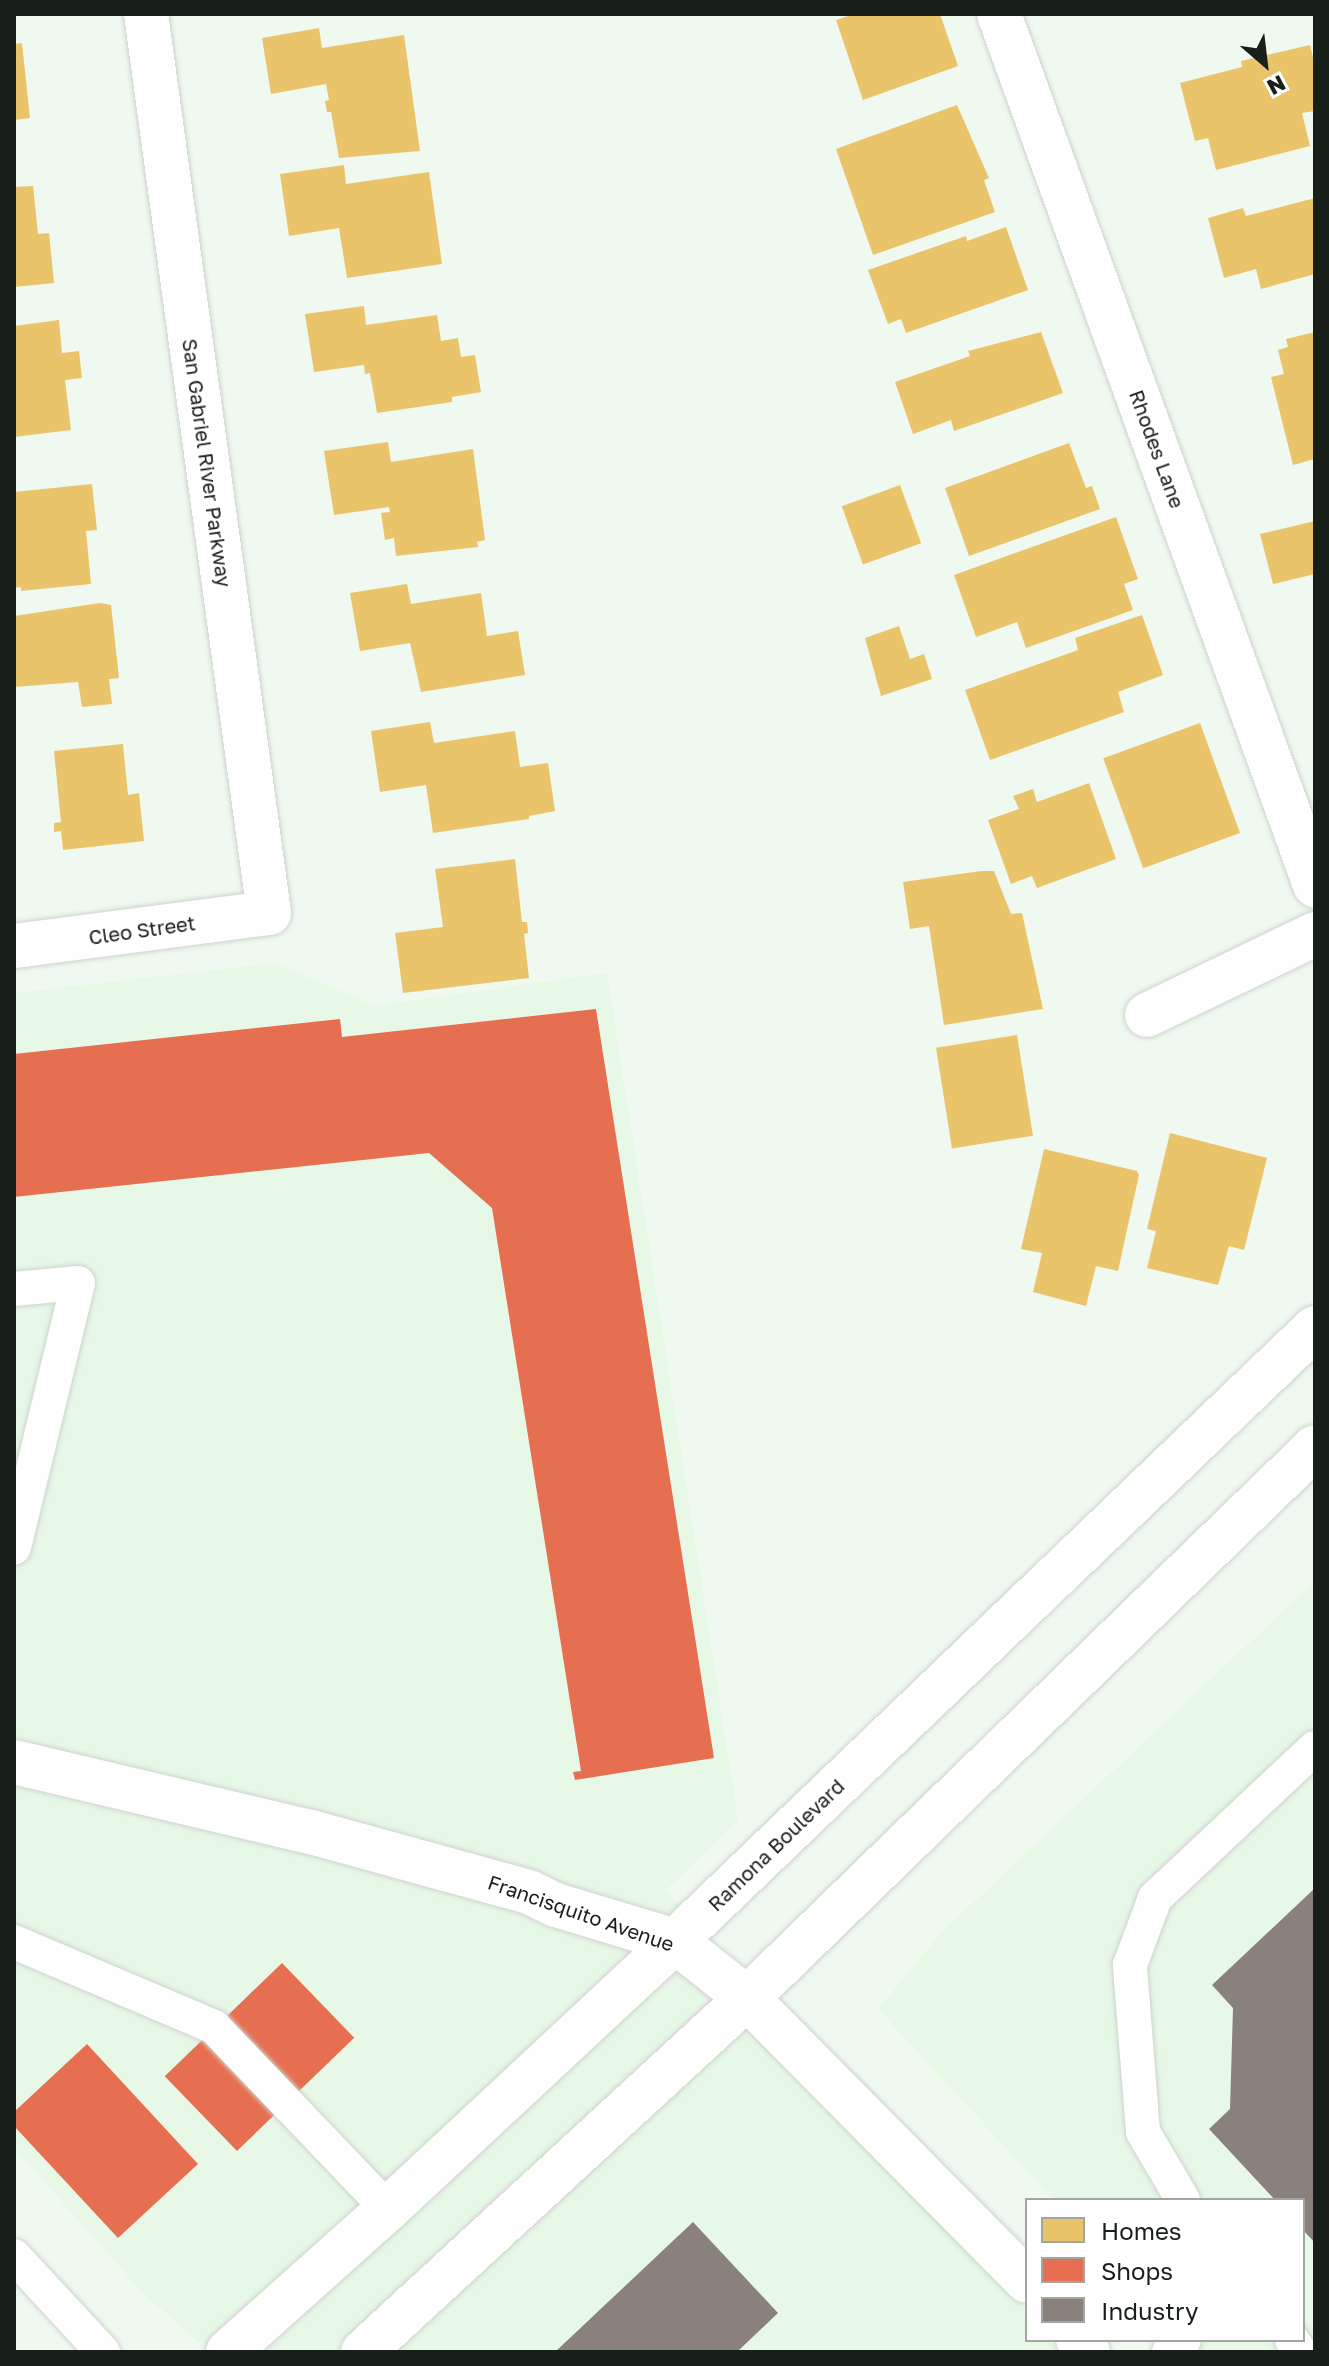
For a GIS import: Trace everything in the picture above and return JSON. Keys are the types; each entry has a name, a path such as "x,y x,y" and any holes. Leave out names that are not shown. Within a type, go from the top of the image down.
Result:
{"street":[{"name":"San Gabriel River Parkway","path":"146,14 269,913"},
{"name":"Rhodes Lane","path":"999,14 1315,885"},
{"name":"Cleo Street","path":"14,946 269,913"},
{"path":"1147,1015 1315,934"},
{"name":"Ramona Boulevard","path":"228,2352 388,2209 675,1941 1315,1328"},
{"path":"363,2352 747,1998 1315,1447"},
{"name":"Francisquito Avenue","path":"14,1762 311,1832 529,1892 556,1905 675,1941 747,1998 1025,2279"}],"lane":[{"path":"14,1289 78,1283 14,1547"},
{"path":"1182,2198 1143,2132 1130,1965 1155,1898 1315,1748"},
{"path":"14,1942 214,2027 388,2209"},
{"path":"14,2256 103,2352"}],"shaded area":[{"path":"276,963 374,1006 607,973 738,1820 666,1890 1025,2311 1025,2342 1052,2342 1060,2352 245,2352 198,2342 142,2292 14,2148 14,993"},
{"path":"1315,1581 1315,2352 1194,2352 1185,2342 1305,2342 1305,2198 1052,2198 878,2009 942,1932"}],"building: Homes":[{"path":"854,14 940,14 958,66 863,100 836,20"},
{"path":"319,28 322,48 404,35 420,151 339,158 331,112 327,112 325,101 329,100 326,84 271,94 262,38"},
{"path":"22,43 30,118 14,120 14,44"},
{"path":"1310,45 1315,65 1315,111 1302,113 1310,146 1216,170 1208,138 1195,141 1180,83 1242,67 1241,61"},
{"path":"957,105 989,178 984,180 995,212 873,255 836,149"},
{"path":"344,165 346,184 429,172 442,264 347,278 339,228 289,236 280,174"},
{"path":"33,186 38,234 49,233 54,283 14,287 14,187"},
{"path":"1315,198 1315,274 1261,289 1256,269 1224,278 1208,218 1243,208 1246,216"},
{"path":"1006,227 1028,290 906,333 901,319 888,324 868,270 966,236 967,241"},
{"path":"364,306 366,325 437,315 441,341 458,338 461,357 475,355 481,392 452,397 452,402 377,413 370,373 365,374 364,365 314,372 305,314"},
{"path":"59,320 62,353 79,351 82,378 65,380 71,430 14,437 14,326"},
{"path":"1041,332 1063,393 954,431 951,420 913,434 895,382 970,356 968,351"},
{"path":"1315,332 1315,459 1293,465 1271,377 1284,374 1278,350 1288,347 1286,339"},
{"path":"388,442 391,462 473,449 485,540 477,542 478,547 396,556 394,538 385,540 381,513 390,512 389,507 334,515 324,451"},
{"path":"1069,443 1086,488 1092,486 1100,509 969,556 945,488"},
{"path":"92,484 97,530 86,531 91,584 21,591 21,587 14,588 14,492"},
{"path":"900,485 921,543 863,564 842,506"},
{"path":"1116,517 1138,579 1124,584 1133,610 1026,648 1017,622 976,637 954,575"},
{"path":"1315,521 1315,574 1273,584 1260,534"},
{"path":"407,584 411,604 481,593 487,636 518,631 525,675 421,692 410,643 360,651 350,593"},
{"path":"100,603 111,605 119,678 109,679 112,704 82,707 78,682 14,687 14,616"},
{"path":"1142,615 1163,675 1118,692 1124,712 990,760 965,690 1078,650 1075,638"},
{"path":"899,626 910,659 924,654 932,679 881,696 865,638"},
{"path":"430,722 434,743 515,731 520,767 548,763 555,811 529,816 529,819 433,833 426,785 380,792 371,731"},
{"path":"1200,723 1240,833 1143,868 1103,758"},
{"path":"123,744 128,795 139,793 144,841 63,850 61,831 54,832 54,823 61,822 54,751"},
{"path":"1089,783 1116,859 1037,888 1032,876 1011,884 988,820 1019,809 1013,796 1033,789 1037,802"},
{"path":"515,859 522,922 527,922 528,933 524,934 529,978 403,993 395,933 443,927 435,869"},
{"path":"994,871 1011,914 1022,913 1043,1009 944,1025 929,926 910,929 903,882"},
{"path":"1017,1035 1033,1136 952,1149 936,1048"},
{"path":"1170,1133 1267,1158 1244,1250 1229,1246 1218,1285 1147,1268 1156,1231 1147,1229"},
{"path":"1044,1149 1137,1171 1139,1175 1118,1271 1096,1266 1086,1306 1033,1292 1042,1253 1021,1249"}],"building: Shops":[{"path":"596,1009 714,1758 575,1780 573,1772 581,1771 492,1208 429,1153 14,1197 14,1054 340,1019 342,1037"},
{"path":"282,1963 354,2038 237,2151 165,2076"},
{"path":"87,2044 198,2164 118,2238 14,2126 14,2112"}],"building: Industry":[{"path":"1315,1888 1315,2243 1305,2232 1305,2198 1273,2198 1209,2129 1230,2109 1233,2008 1212,1985"},
{"path":"693,2222 778,2313 737,2352 555,2352"}]}
